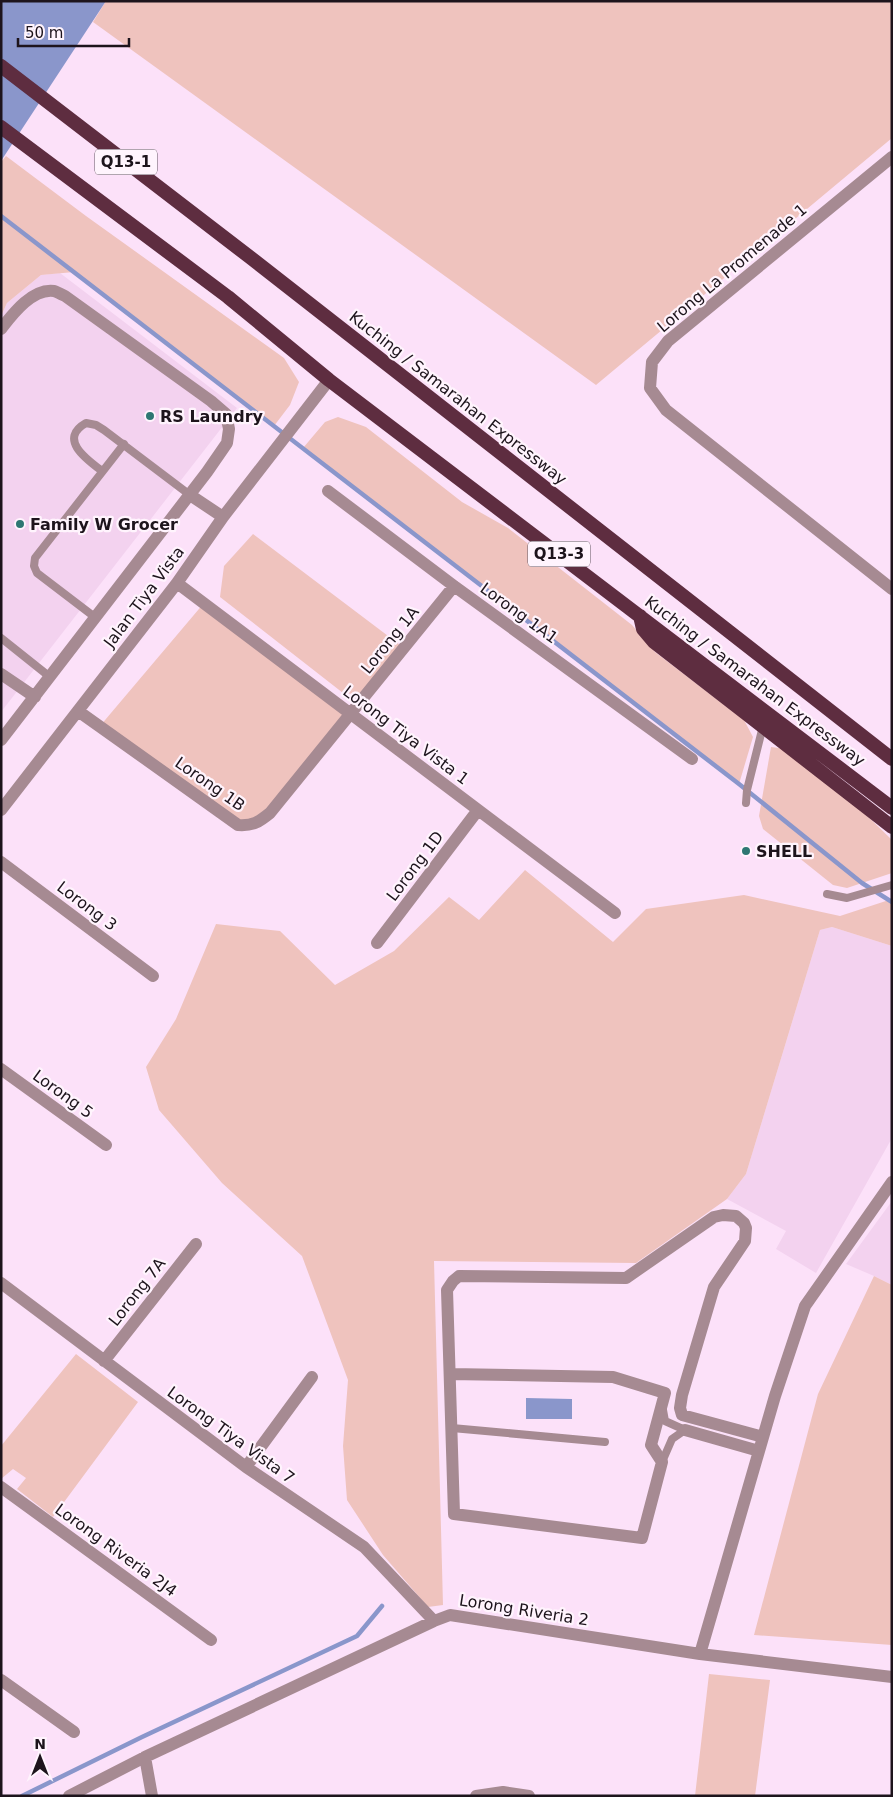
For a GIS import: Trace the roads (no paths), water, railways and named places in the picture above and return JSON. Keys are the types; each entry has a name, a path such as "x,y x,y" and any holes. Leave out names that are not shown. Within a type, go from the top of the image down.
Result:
{"highway":[{"name":"Kuching / Samarahan Expressway","path":"1,66 251,258 892,759"},
{"name":"Kuching / Samarahan Expressway","path":"1,127 228,297 329,380 892,808"},
{"path":"640,616 643,629 654,642 892,827"}],"street":[{"name":"Lorong La Promenade 1","path":"892,157 668,341 652,362 650,388 666,410 892,588"},
{"path":"1,329 18,307 38,294 54,291 65,296 211,401 226,414 229,429 228,443 190,495 1,740"},
{"name":"Jalan Tiya Vista","path":"1,810 177,583 224,517 329,380"},
{"name":"Lorong 1A1","path":"328,491 454,586 692,760"},
{"path":"190,495 224,517"},
{"name":"Lorong Tiya Vista 1","path":"177,583 615,913"},
{"name":"Lorong 1A","path":"351,714 454,586"},
{"path":"1,674 35,697"},
{"name":"Lorong 1B","path":"78,711 238,825 249,826 259,823 270,813 351,714"},
{"name":"Lorong 1D","path":"377,943 478,810"},
{"name":"Lorong 3","path":"1,862 153,976"},
{"name":"Lorong 5","path":"1,1069 106,1146"},
{"path":"700,1654 805,1306 892,1182"},
{"path":"450,1374 613,1376 665,1393 651,1445 662,1462 642,1538 454,1514 447,1290 459,1276 626,1278 714,1217 723,1215 736,1216 744,1223 746,1228 745,1241 714,1287 682,1395 680,1408 682,1415 764,1437"},
{"name":"Lorong 7A","path":"104,1361 196,1244"},
{"name":"Lorong Tiya Vista 7","path":"1,1283 246,1468 364,1547 434,1621"},
{"path":"246,1468 312,1377"},
{"path":"685,1430 760,1451"},
{"name":"Lorong Riveria 2J4","path":"1,1487 211,1640"},
{"name":"Lorong Riveria 2","path":"69,1796 145,1757 450,1615 700,1654 892,1677"},
{"path":"1,1680 74,1732"},
{"path":"145,1757 152,1796"},
{"path":"476,1796 503,1792 529,1796"}],"lane":[{"path":"102,471 82,456 75,444 74,435 77,428 86,423 96,425 124,444 190,495"},
{"path":"96,618 37,573 34,566 35,558 124,444"},
{"path":"1,638 50,677"},
{"path":"746,803 747,790 764,726"},
{"path":"827,894 847,898 892,885"},
{"path":"662,1405 665,1421 685,1430"},
{"path":"452,1428 605,1442"},
{"path":"662,1462 672,1439 685,1430"}],"water":[{"path":"1,1 106,1 1,161"},
{"path":"526,1398 572,1399 572,1419 526,1419"}],"waterway":[{"path":"1,216 739,784 862,883 892,902"},
{"path":"22,1796 142,1737 357,1636 382,1606"}],"place":[{"name":"RS Laundry","path":"150,416"},
{"name":"Family W Grocer","path":"20,524"},
{"name":"SHELL","path":"746,851"}]}
